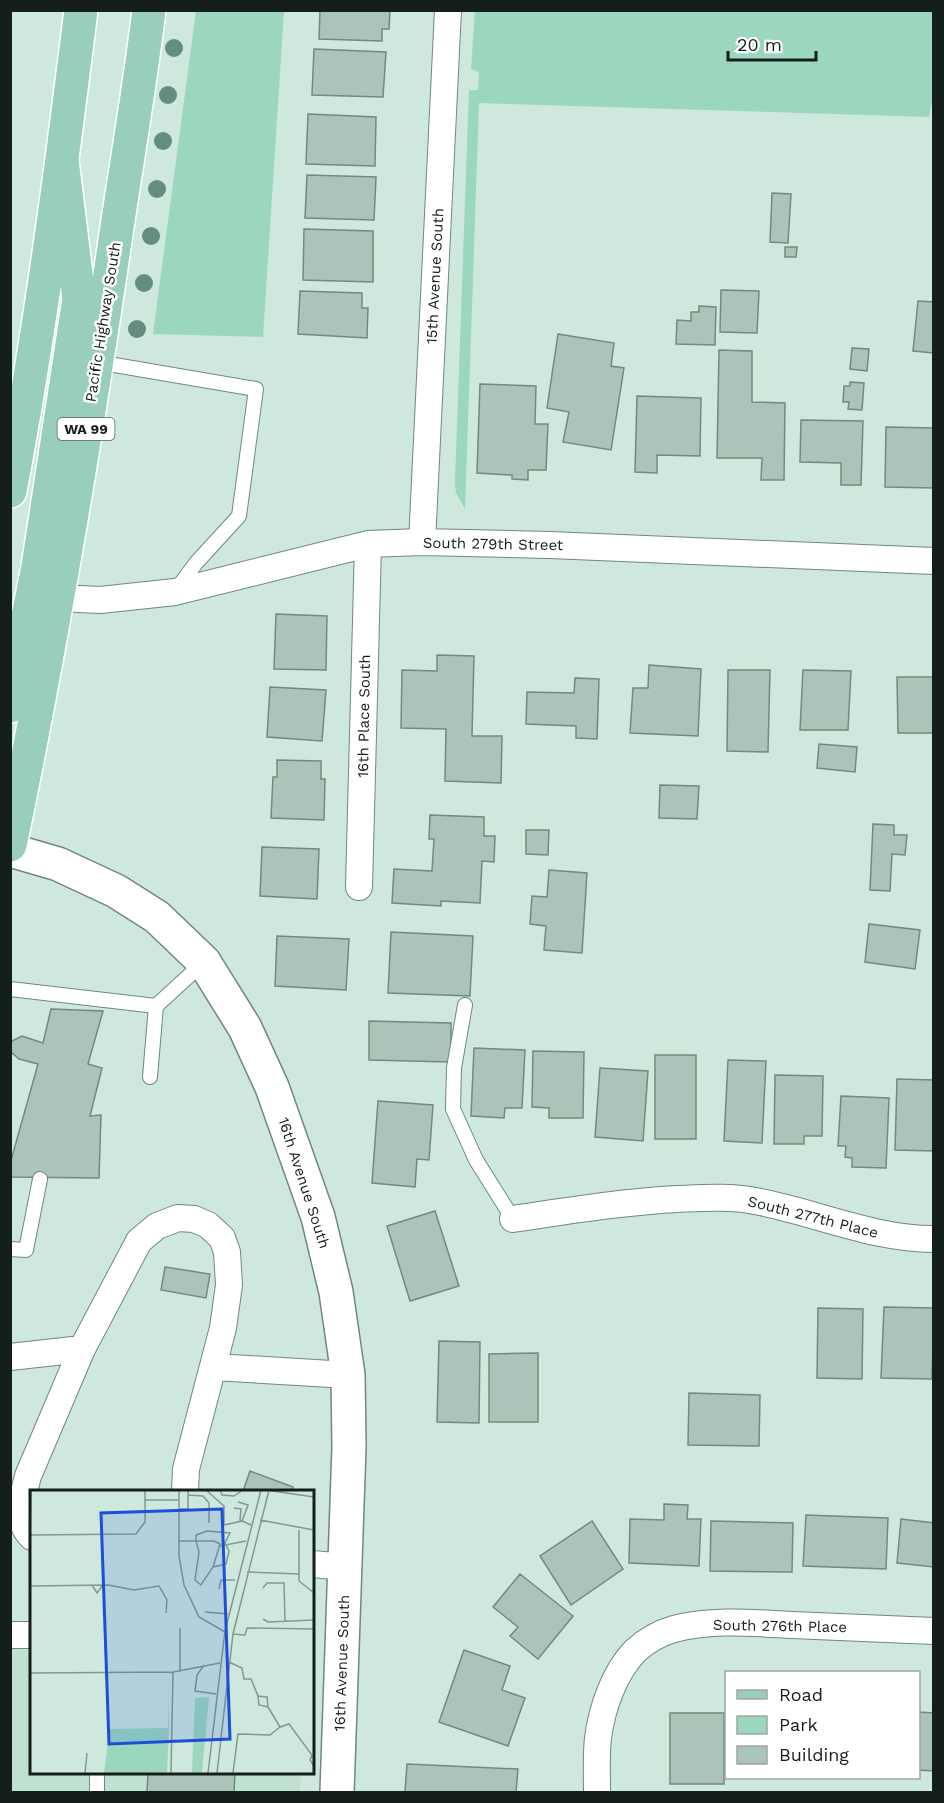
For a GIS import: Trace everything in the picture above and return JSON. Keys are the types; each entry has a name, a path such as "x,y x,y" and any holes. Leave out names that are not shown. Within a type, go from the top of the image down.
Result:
{"main road":[{"path":"10,491 40,314 81,10"},
{"name":"Pacific Highway South","path":"10,845 39,710 58,598 97,362 149,10"},
{"path":"10,706 38,567 79,299 62,160"},
{"name":"16th Avenue South","path":"10,850 58,864 116,891 157,917 204,962 245,1028 272,1087 314,1206 336,1292 348,1375 349,1447 337,1792"}],"street":[{"name":"15th Avenue South","path":"422,542 448,10"},
{"name":"South 279th Street","path":"58,598 100,600 175,591 368,544 422,542 550,545 933,561"},
{"name":"16th Place South","path":"359,887 368,544"},
{"name":"South 277th Place","path":"513,1219 641,1201 704,1197 753,1201 808,1213 870,1232 910,1239 933,1239"},
{"path":"30,1534 17,1513 28,1476 82,1349 139,1241 157,1226 178,1218 194,1219 208,1226 222,1238 227,1252 229,1285 223,1328 184,1484"},
{"path":"10,1357 82,1349"},
{"path":"214,1367 348,1375"},
{"path":"314,1564 345,1567"},
{"name":"South 276th Place","path":"597,1792 598,1738 608,1697 633,1653 661,1634 674,1629 707,1624 753,1623 933,1631"},
{"path":"10,1635 30,1635"}],"lane":[{"path":"97,362 256,389 239,516 196,563 175,591"},
{"path":"150,1077 156,1006 204,962"},
{"path":"10,989 156,1006"},
{"path":"465,1005 454,1068 453,1109 476,1160 513,1219"},
{"path":"10,1249 26,1250 40,1179"},
{"path":"97,1773 97,1792"}],"shaded area":[{"path":"11,1649 30,1649 30,1773 301,1773 300,1792 11,1792"}],"green space":[{"path":"196,11 284,11 263,337 153,334"},
{"path":"475,11 933,11 934,91 929,117 479,103 465,509 456,493 455,483 469,91 478,90 479,72 471,69"}],"building":[{"path":"320,10 390,10 389,29 382,29 382,41 319,39"},
{"path":"314,49 386,52 383,97 312,95"},
{"path":"308,114 376,117 375,166 306,164"},
{"path":"307,175 376,177 374,220 305,218"},
{"path":"772,193 791,194 788,243 770,242"},
{"path":"304,229 373,231 373,282 303,280"},
{"path":"785,247 797,247 796,257 785,257"},
{"path":"721,290 759,291 757,333 720,332"},
{"path":"300,291 362,293 362,308 368,308 367,338 298,334"},
{"path":"918,301 934,302 934,353 913,351"},
{"path":"699,306 716,307 715,345 676,344 677,320 691,321 691,312 699,312"},
{"path":"558,334 614,343 611,366 624,368 611,450 563,442 569,412 547,408"},
{"path":"852,348 869,349 867,371 850,369"},
{"path":"719,350 752,351 752,402 785,403 784,480 761,480 762,458 717,458"},
{"path":"850,382 864,383 862,410 848,409 849,402 843,402 844,386 850,386"},
{"path":"480,384 536,386 535,424 548,424 546,470 528,470 528,480 512,479 512,475 477,473"},
{"path":"637,396 701,398 700,456 657,455 657,473 635,472"},
{"path":"801,420 863,421 861,485 841,485 841,463 800,462"},
{"path":"886,427 934,428 934,488 885,487"},
{"path":"276,614 327,616 326,670 274,669"},
{"path":"437,655 474,656 472,736 502,736 501,783 445,781 446,729 401,728 402,670 437,671"},
{"path":"649,665 701,669 698,736 630,733 633,688 648,688"},
{"path":"728,670 770,670 768,752 727,751"},
{"path":"803,670 851,671 848,730 800,730"},
{"path":"897,677 934,677 934,733 898,733"},
{"path":"575,678 599,679 597,739 576,738 576,726 526,724 527,692 574,693"},
{"path":"270,687 326,690 322,741 267,737"},
{"path":"819,744 857,747 855,772 817,768"},
{"path":"277,760 321,761 321,779 325,779 324,820 271,818 273,777 277,777"},
{"path":"660,785 699,786 697,819 659,818"},
{"path":"430,815 484,817 484,836 495,836 494,862 482,861 480,903 441,901 441,906 392,903 394,869 432,871 434,839 429,839"},
{"path":"873,824 894,825 894,835 907,835 905,855 892,854 890,891 870,890"},
{"path":"526,830 549,830 548,855 526,854"},
{"path":"262,847 319,849 317,899 260,896"},
{"path":"549,870 587,873 582,953 544,950 546,926 530,924 532,896 547,897"},
{"path":"869,924 920,930 915,969 865,962"},
{"path":"391,932 473,936 470,996 388,993"},
{"path":"277,936 349,939 346,990 275,986"},
{"path":"51,1009 103,1011 88,1064 102,1068 90,1116 101,1115 99,1178 10,1177 10,1164 38,1064 19,1059 10,1051 10,1046 12,1041 22,1036 43,1043"},
{"path":"369,1021 451,1023 451,1062 369,1060"},
{"path":"474,1048 525,1050 522,1108 505,1108 504,1118 471,1116"},
{"path":"533,1051 584,1052 583,1118 549,1118 549,1108 532,1107"},
{"path":"655,1055 696,1055 696,1139 655,1139"},
{"path":"728,1060 766,1061 762,1143 724,1141"},
{"path":"600,1068 648,1071 643,1141 595,1137"},
{"path":"775,1075 823,1076 822,1136 804,1136 804,1144 774,1144"},
{"path":"897,1079 934,1080 934,1151 895,1150"},
{"path":"841,1096 889,1098 886,1168 852,1167 852,1158 845,1157 846,1146 838,1146"},
{"path":"378,1101 433,1105 429,1160 417,1159 415,1187 372,1183"},
{"path":"435,1211 459,1286 410,1301 387,1226"},
{"path":"165,1267 210,1274 206,1298 161,1290"},
{"path":"884,1307 934,1308 932,1379 881,1378"},
{"path":"818,1308 863,1309 862,1379 817,1378"},
{"path":"439,1341 480,1342 479,1423 437,1422"},
{"path":"538,1353 538,1422 489,1422 489,1354"},
{"path":"689,1393 760,1395 759,1446 688,1445"},
{"path":"250,1471 293,1487 292,1490 243,1490"},
{"path":"664,1504 688,1505 687,1519 701,1519 699,1566 629,1563 630,1519 664,1520"},
{"path":"806,1515 888,1518 886,1569 803,1566"},
{"path":"901,1519 934,1523 934,1567 897,1563"},
{"path":"592,1521 623,1569 571,1605 540,1556"},
{"path":"711,1521 793,1523 792,1572 710,1571"},
{"path":"520,1574 573,1616 538,1659 510,1636 518,1627 493,1607"},
{"path":"464,1650 510,1666 502,1690 525,1698 508,1746 439,1722"},
{"path":"920,1712 934,1713 934,1771 920,1770"},
{"path":"670,1713 724,1713 724,1784 670,1784"},
{"path":"407,1764 518,1769 516,1792 405,1792"},
{"path":"148,1773 235,1773 234,1792 147,1792"}]}
